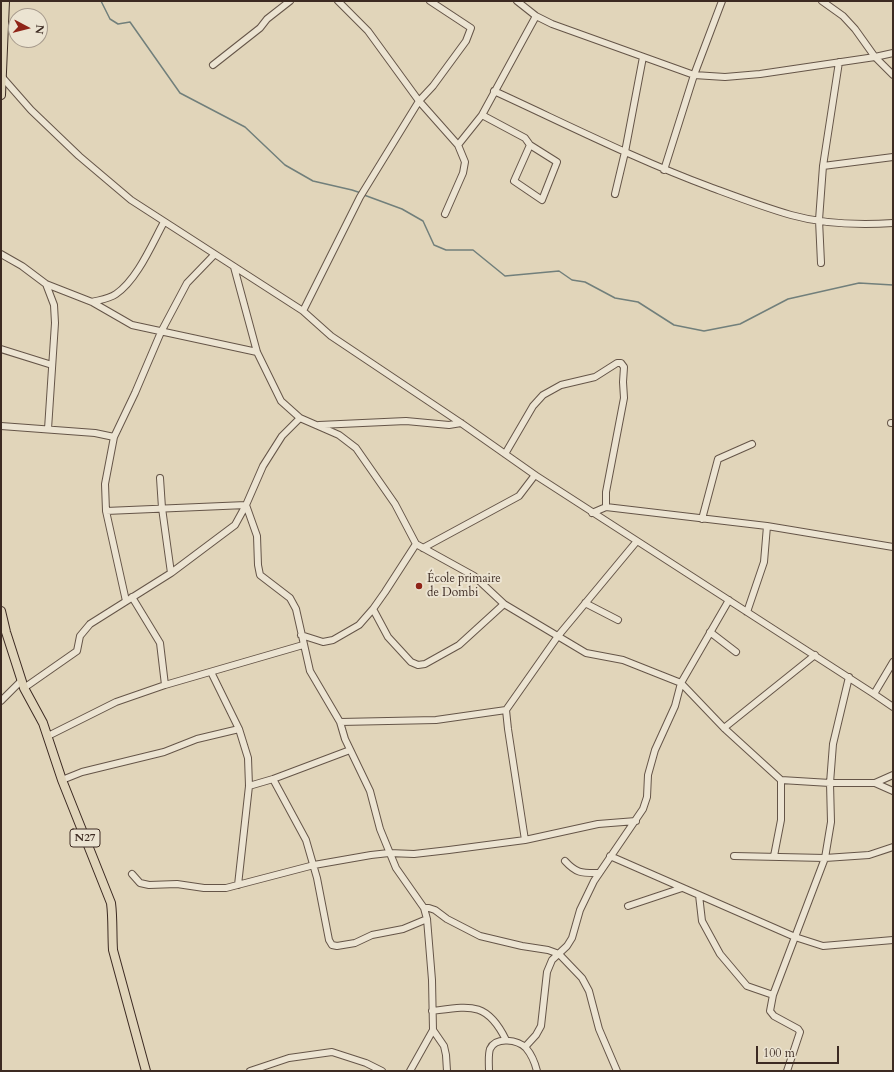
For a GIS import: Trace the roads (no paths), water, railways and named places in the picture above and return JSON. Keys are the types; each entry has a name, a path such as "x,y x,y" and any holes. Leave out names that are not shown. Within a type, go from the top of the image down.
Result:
{"main road":[{"path":"1,95 5,1"},
{"name":"N27","path":"1,611 6,632 23,684 43,723 62,780 111,903 113,915 113,950 146,1071"}],"street":[{"path":"213,65 260,28 267,19 290,1"},
{"path":"338,1 368,31 419,101 458,145 465,162 463,173 445,214"},
{"path":"303,311 360,197 419,101 433,86 466,41 471,28 430,1"},
{"path":"516,1 536,16 552,24 694,75 725,77 760,74 893,53"},
{"path":"664,170 694,75 722,1"},
{"path":"822,1 843,16 855,29 875,57 893,75"},
{"path":"458,145 482,115 536,16"},
{"path":"616,194 644,57"},
{"path":"821,263 819,220 823,166 839,62"},
{"path":"2,77 32,110 79,156 131,200 303,311 331,336 462,423 535,475 592,513 815,655 893,707"},
{"path":"494,91 664,170 762,206 792,215 819,220 868,224 893,223"},
{"path":"482,115 524,138 530,145 557,162 542,200 514,181 530,145"},
{"path":"823,166 893,157"},
{"path":"92,302 115,295 124,287 140,268 164,222"},
{"path":"1,254 22,266 46,284 92,302 132,325 257,352"},
{"path":"126,601 106,511 105,484 114,437 161,332 187,283 214,254"},
{"path":"234,267 257,352 281,401 300,418 339,434 356,448 395,504 416,544 474,576 504,604 586,653 623,660 681,683 724,728 781,780 830,783 875,783 893,775"},
{"path":"46,284 54,305 55,323 48,429"},
{"path":"1,349 52,365"},
{"path":"505,454 533,406 543,395 561,385 595,377 618,363 621,363 624,367 624,398 606,492 606,507"},
{"path":"1,701 23,684 77,651 80,636 90,624 171,573 235,525 246,505 263,466 282,436 300,418"},
{"path":"317,425 406,421 449,425 462,423"},
{"path":"1,426 95,433 114,437"},
{"path":"702,519 718,459 752,444"},
{"path":"423,548 519,496 535,475"},
{"path":"160,478 162,508 171,573"},
{"path":"106,511 246,505"},
{"path":"246,505 257,536 258,565 260,575 290,598 296,609 310,671 340,722 345,739 370,791 380,830 396,868 424,908 427,919 432,980 433,1030 444,1046 448,1071"},
{"path":"592,513 606,507 767,526 893,547"},
{"path":"747,612 764,562 767,526"},
{"path":"526,840 506,710 558,636 637,541"},
{"path":"301,635 323,642 333,640 359,625 385,592 416,544"},
{"path":"132,597 160,643 165,685"},
{"path":"525,1046 536,1035 541,1026 547,972 552,960 567,946 572,938 580,910 599,873 643,809 647,797 648,775 655,750 675,706 681,683 729,600"},
{"path":"373,609 388,637 411,662 418,665 426,664 459,645 504,604"},
{"path":"585,604 618,620"},
{"path":"710,632 736,652"},
{"path":"48,736 116,702 165,685 303,645"},
{"path":"724,728 815,655"},
{"path":"874,694 893,662"},
{"path":"211,672 239,728 248,758 249,786 238,885"},
{"path":"787,1071 800,1032 798,1029 774,1016 770,1012 772,995 796,937 825,858 831,822 830,783 833,744 848,677"},
{"path":"340,722 436,720 506,710"},
{"path":"62,780 82,772 164,752 197,739 239,728"},
{"path":"249,786 350,750"},
{"path":"272,779 306,840 314,865 329,940 332,945 338,946 355,943 372,935 403,929 427,919"},
{"path":"774,856 781,820 781,780"},
{"path":"875,783 893,791"},
{"path":"132,874 140,883 149,885 177,884 215,889 226,888 314,865 389,853 414,854 526,840 598,824 636,821"},
{"path":"734,856 825,858 869,855 893,847"},
{"path":"610,856 796,937 823,946 893,940"},
{"path":"565,861 572,869 581,873 599,873"},
{"path":"628,906 682,888"},
{"path":"699,895 702,922 720,954 748,986 772,995"},
{"path":"424,908 435,910 447,919 480,936 522,946 548,950 559,954 582,978 590,991 599,1029 617,1071"},
{"path":"432,1011 466,1007 481,1010 491,1016 500,1026 506,1040"},
{"path":"410,1071 433,1030"},
{"path":"489,1071 491,1048 496,1042 506,1040 525,1046 537,1071"},
{"path":"250,1071 289,1058 332,1052 366,1062 382,1071"}],"waterway":[{"path":"101,1 110,19 118,24 130,22 180,93 245,127 285,165 313,181 361,193"},
{"path":"364,195 402,209 423,221 434,245 446,250 473,250 505,276 559,271 572,280 585,282 615,298 638,302 674,325 704,331 740,324 788,299 859,283 893,285"}],"place":[{"name":"École primaire de Dombi","path":"419,586"}]}
